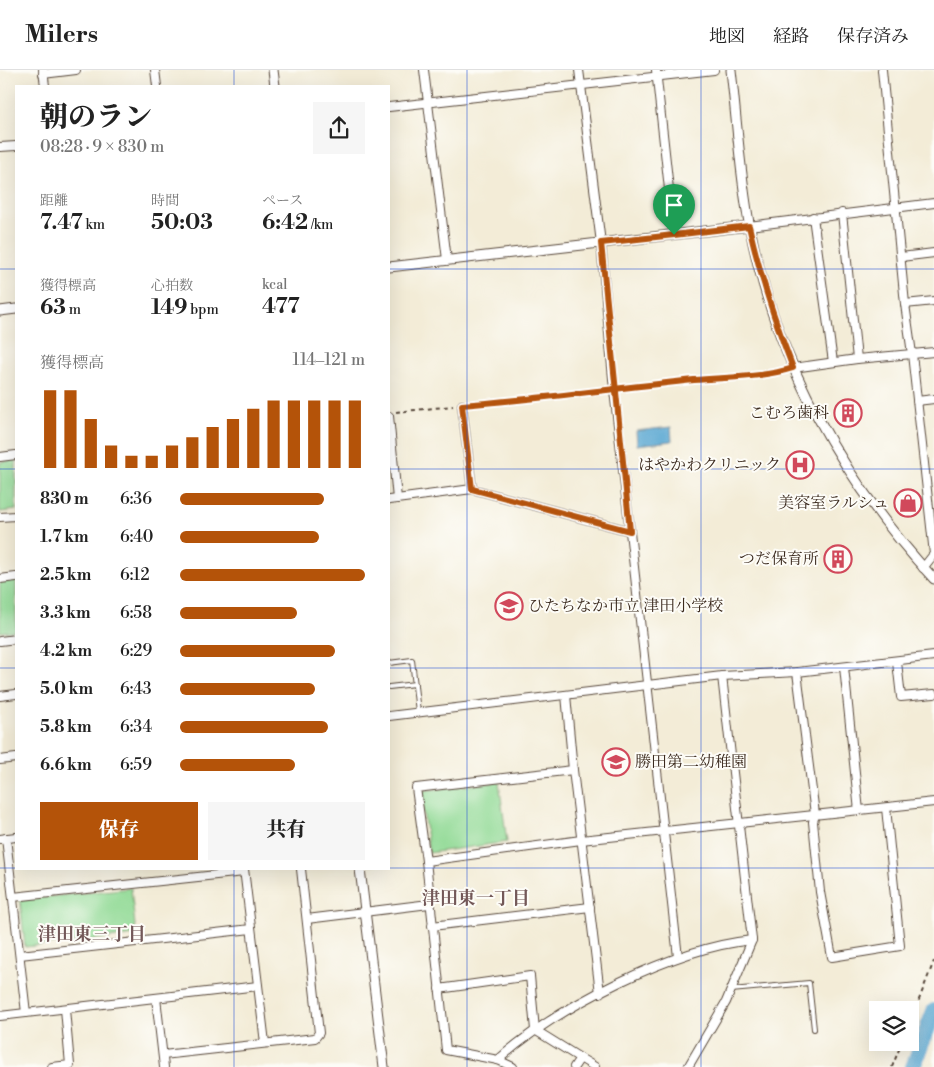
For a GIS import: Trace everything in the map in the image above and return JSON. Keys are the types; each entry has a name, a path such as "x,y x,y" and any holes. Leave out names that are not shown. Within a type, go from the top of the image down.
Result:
{"street":[{"path":"45,85 43,72 76,70"},
{"path":"155,70 157,85"},
{"path":"273,70 275,85"},
{"path":"424,70 447,260"},
{"path":"579,70 601,243 614,390 678,957"},
{"path":"390,107 581,85 656,73 714,70"},
{"path":"732,70 749,226 757,260 778,329 793,368 847,468 887,524 934,579"},
{"path":"882,70 902,258 904,304 912,354 934,554 924,568"},
{"path":"656,73 674,235"},
{"path":"0,148 15,146"},
{"path":"390,267 934,203"},
{"path":"842,213 857,359"},
{"path":"813,217 833,362"},
{"path":"902,258 934,253"},
{"path":"904,304 934,301"},
{"path":"0,311 15,309"},
{"path":"793,368 857,359 934,352"},
{"path":"917,401 934,399"},
{"path":"462,405 472,489"},
{"path":"390,426 397,499"},
{"path":"0,457 15,455"},
{"path":"390,500 472,489 630,531"},
{"path":"0,517 15,516"},
{"path":"0,579 15,577"},
{"path":"0,640 15,639"},
{"path":"390,716 722,676 797,672 897,662 934,656"},
{"path":"897,662 901,697 934,694"},
{"path":"844,667 859,811"},
{"path":"797,672 815,814 813,822 820,892 832,957 900,946 886,808"},
{"path":"688,1067 731,990 752,940 722,676"},
{"path":"0,696 15,694"},
{"path":"566,695 573,770 600,993"},
{"path":"0,760 15,758"},
{"path":"513,1067 498,1060 446,1050 429,904 426,860 416,788 573,770"},
{"path":"426,860 664,830 934,802"},
{"path":"3,838 13,897 26,1013"},
{"path":"13,897 244,870 265,1043"},
{"path":"163,1055 315,1038 319,1032 301,870"},
{"path":"360,870 384,1067"},
{"path":"307,919 429,904"},
{"path":"432,926 590,908"},
{"path":"20,955 251,929"},
{"path":"498,1060 535,1030 600,993 678,957 730,942 752,940"},
{"path":"439,989 530,976 535,1030"},
{"path":"0,1016 258,986"},
{"path":"156,998 164,1067"},
{"path":"52,1067 70,1065 64,1009"},
{"path":"535,1030 595,1067"},
{"path":"574,1067 580,1058"}],"lane":[{"path":"390,663 412,660 418,712"},
{"path":"390,687 415,684"},
{"path":"731,990 809,983 814,1029"}],"path":[{"path":"390,415 462,405 750,375 793,368"},
{"path":"919,1001 934,961"},
{"path":"892,1067 898,1051"}],"green space":[{"path":"15,460 15,510 0,512 0,462"},
{"path":"15,580 15,631 0,632 0,582"},
{"path":"499,782 507,842 429,853 420,791"},
{"path":"131,888 136,935 25,947 20,900"}],"water":[{"path":"671,427 672,441 637,445 636,431"}],"waterway":[{"path":"913,1067 934,1011"}],"place":[{"name":"こむろ歯科","path":"848,413"},
{"name":"はやかわクリニック","path":"800,465"},
{"name":"美容室ラルシュ","path":"908,503"},
{"name":"つだ保育所","path":"838,559"},
{"name":"ひたちなか市立 津田小学校","path":"509,606"},
{"name":"勝田第二幼稚園","path":"616,762"}],"district":[{"name":"津田東一丁目","path":"476,898"},
{"name":"津田東三丁目","path":"92,934"}],"route":[{"path":"674,235 601,243 614,390 630,531 472,489 462,405 568,395 614,390 668,384 695,380 733,377 793,368 778,329 757,260 749,226 674,235"}]}
